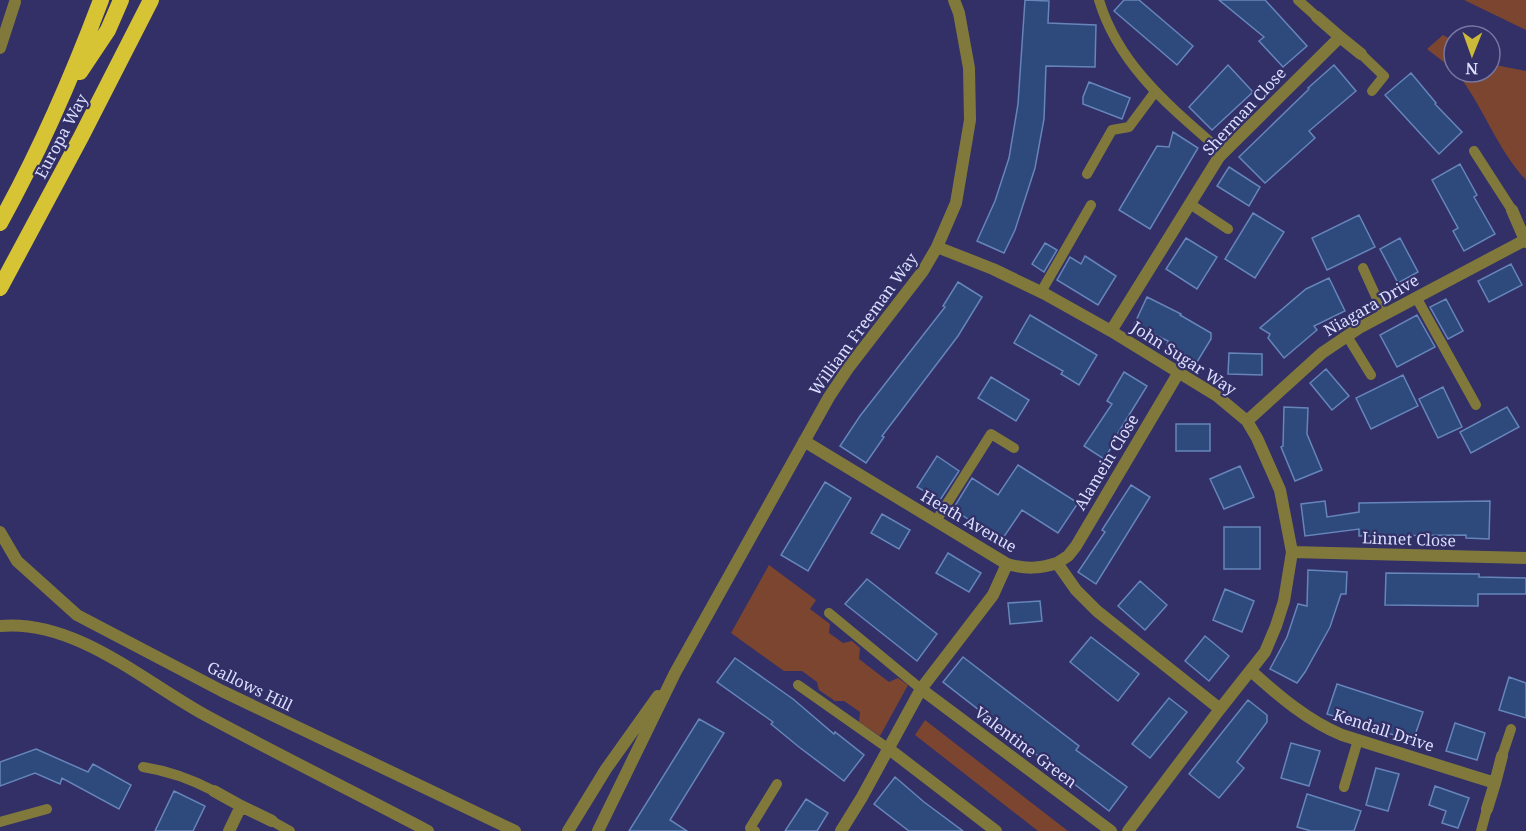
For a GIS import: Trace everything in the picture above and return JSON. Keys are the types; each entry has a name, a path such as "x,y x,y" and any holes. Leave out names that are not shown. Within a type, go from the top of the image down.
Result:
{"highway":[{"name":"Europa Way","path":"0,223 61,100 101,0"},
{"path":"61,100 108,30 121,0"},
{"name":"Europa Way","path":"0,288 76,147 151,0"}],"street":[{"name":"William Freeman Way","path":"675,673 829,397 923,271 937,248 956,203 970,120 969,68 959,13 954,0"},
{"path":"0,48 2,32 15,2"},
{"path":"1317,17 1361,54"},
{"name":"Sherman Close","path":"1111,331 1223,153 1340,37"},
{"path":"1512,210 1525,241"},
{"name":"Niagara Drive","path":"1246,421 1322,353 1347,336 1384,314 1525,241"},
{"name":"John Sugar Way","path":"937,248 993,269 1041,292 1111,331 1217,396 1246,421 1257,438 1280,490 1292,552 1286,592 1265,652 1128,831"},
{"name":"Alamein Close","path":"1057,563 1068,556 1076,546 1179,372"},
{"name":"Heath Avenue","path":"804,441 1007,564 1037,569 1057,563"},
{"name":"Gallows Hill","path":"0,532 17,561 76,615 222,691 515,831"},
{"name":"Linnet Close","path":"1292,552 1526,558"},
{"path":"1057,563 1076,590 1097,611 1220,709"},
{"path":"841,831 889,749 921,688 993,596 1007,564"},
{"path":"0,626 29,625 59,633 105,654 204,714 428,831"},
{"name":"Kendall Drive","path":"1251,671 1276,693 1322,726 1358,740 1494,783"},
{"path":"568,831 606,769 675,673"},
{"path":"598,831 675,673"},
{"name":"Valentine Green","path":"921,688 1111,831"},
{"path":"889,749 996,831"},
{"path":"1487,809 1502,756"},
{"path":"214,791 272,821"},
{"path":"229,831 241,806"}],"lane":[{"path":"1099,0 1114,36 1130,62 1155,92 1223,153"},
{"path":"1298,0 1317,17"},
{"path":"1361,54 1384,76 1372,91"},
{"path":"1087,174 1112,130 1129,127 1155,92"},
{"path":"1474,151 1512,210"},
{"path":"1190,204 1228,228"},
{"path":"1041,292 1091,205"},
{"path":"1362,268 1384,314"},
{"path":"1416,297 1476,405"},
{"path":"1347,336 1371,375"},
{"path":"936,521 991,434 1014,448"},
{"path":"829,613 921,688"},
{"path":"798,685 889,749"},
{"path":"1502,756 1511,729"},
{"path":"1344,787 1358,740"},
{"path":"143,767 167,771 192,779 214,791"},
{"path":"755,831 750,828 777,783"},
{"path":"0,822 47,809"},
{"path":"1481,831 1487,809"},
{"path":"272,821 290,831"}],"shaded area":[{"path":"1464,0 1526,0 1526,30"},
{"path":"1442,36 1442,61 1427,49"},
{"path":"1502,66 1526,71 1526,180 1506,154 1466,85 1502,84"},
{"path":"769,565 816,600 810,609 830,624 829,633 843,643 852,641 860,648 859,659 889,682 898,678 908,685 880,736 859,722 860,712 844,701 835,701 819,690 817,682 802,671 784,671 731,633"},
{"path":"925,720 1068,831 1038,831 915,735"}],"building":[{"path":"1025,0 1049,1 1048,23 1096,25 1095,67 1046,66 1044,119 1035,168 1015,230 1004,253 977,241 995,201 1009,158 1018,104"},
{"path":"1124,0 1139,0 1193,46 1177,65 1114,11"},
{"path":"1219,0 1265,0 1307,46 1283,67 1259,41 1264,37"},
{"path":"1228,65 1253,92 1212,130 1189,107"},
{"path":"1334,65 1356,91 1309,131 1315,138 1265,183 1239,157"},
{"path":"1411,73 1435,104 1462,132 1439,154 1385,95"},
{"path":"1089,82 1130,98 1122,119 1083,104 1083,97"},
{"path":"1173,132 1198,148 1150,229 1119,210 1157,146 1169,147"},
{"path":"1460,164 1477,195 1474,197 1495,234 1464,251 1453,231 1458,228 1432,180"},
{"path":"1229,167 1260,187 1249,206 1217,186"},
{"path":"1253,213 1284,232 1255,278 1225,259"},
{"path":"1359,215 1375,247 1327,270 1312,238"},
{"path":"1186,238 1217,257 1197,289 1166,269"},
{"path":"1400,238 1418,272 1398,283 1380,249"},
{"path":"1045,243 1057,250 1044,272 1032,264"},
{"path":"1085,256 1116,276 1098,305 1057,280 1070,257 1081,264"},
{"path":"1511,264 1522,285 1489,302 1478,281"},
{"path":"1329,278 1345,311 1314,326 1317,330 1284,358 1268,338 1270,334 1260,328 1306,289"},
{"path":"958,282 982,297 958,336 882,436 884,437 866,463 840,446 860,416 945,307 943,306"},
{"path":"1147,297 1181,314 1211,333 1211,339 1197,362 1167,344 1168,341 1134,325"},
{"path":"1446,299 1463,331 1448,339 1430,307"},
{"path":"1030,315 1097,355 1079,385 1061,374 1063,371 1014,343"},
{"path":"1417,315 1435,347 1397,367 1380,335"},
{"path":"1229,353 1262,354 1262,375 1228,374"},
{"path":"1326,369 1349,396 1332,410 1310,383"},
{"path":"1124,372 1147,386 1104,459 1084,446 1112,404 1107,401"},
{"path":"1403,375 1418,406 1371,429 1356,398"},
{"path":"991,377 1029,400 1016,421 978,398"},
{"path":"1443,387 1462,427 1438,438 1419,399"},
{"path":"1284,407 1308,408 1307,434 1322,470 1295,481 1281,447 1283,446"},
{"path":"1507,407 1519,427 1471,453 1460,432"},
{"path":"1176,424 1210,424 1210,451 1176,451"},
{"path":"937,456 959,471 940,500 917,487"},
{"path":"1018,465 1078,503 1058,533 1022,510 1001,541 953,509 972,478 998,495"},
{"path":"1240,466 1254,497 1224,509 1210,479"},
{"path":"825,482 851,498 808,571 781,555"},
{"path":"1131,485 1150,497 1096,584 1078,572 1105,532 1102,530"},
{"path":"1325,501 1327,517 1359,512 1359,503 1490,501 1489,539 1466,538 1466,535 1359,536 1359,529 1305,536 1301,504"},
{"path":"882,514 910,530 899,549 871,533"},
{"path":"1224,527 1260,527 1260,569 1224,569"},
{"path":"948,553 981,573 969,592 936,573"},
{"path":"1308,570 1347,572 1346,594 1341,594 1330,627 1297,683 1270,669 1287,637 1298,604 1307,606"},
{"path":"1386,573 1479,574 1479,577 1526,578 1526,594 1478,594 1478,606 1385,605"},
{"path":"867,579 937,634 917,661 845,604"},
{"path":"1140,581 1167,605 1145,630 1118,606"},
{"path":"1225,589 1254,601 1242,632 1213,620"},
{"path":"1040,601 1042,621 1010,624 1008,603"},
{"path":"1205,636 1229,656 1209,681 1185,661"},
{"path":"1091,637 1139,674 1118,701 1070,662"},
{"path":"963,657 1079,746 1076,750 1127,787 1109,811 943,682"},
{"path":"735,658 793,699 834,734 835,732 864,755 844,781 771,724 773,722 717,682"},
{"path":"1509,677 1526,683 1526,718 1499,710"},
{"path":"1337,684 1423,712 1413,741 1327,714"},
{"path":"1169,698 1187,712 1150,758 1132,744"},
{"path":"1248,700 1267,715 1267,722 1237,762 1244,768 1219,798 1189,774"},
{"path":"699,719 724,733 670,820 687,831 629,831"},
{"path":"1455,723 1485,733 1477,760 1446,751"},
{"path":"1291,743 1320,751 1309,786 1281,778"},
{"path":"36,749 88,772 93,764 131,785 119,809 62,778 60,784 35,773 0,786 0,762"},
{"path":"1376,768 1399,774 1388,811 1366,805"},
{"path":"895,777 963,831 909,831 874,804"},
{"path":"1435,786 1469,798 1458,828 1442,823 1446,811 1429,805"},
{"path":"174,791 205,806 193,831 155,831"},
{"path":"1307,794 1361,811 1354,831 1311,831 1297,827"},
{"path":"806,799 828,813 817,831 785,831"}]}
